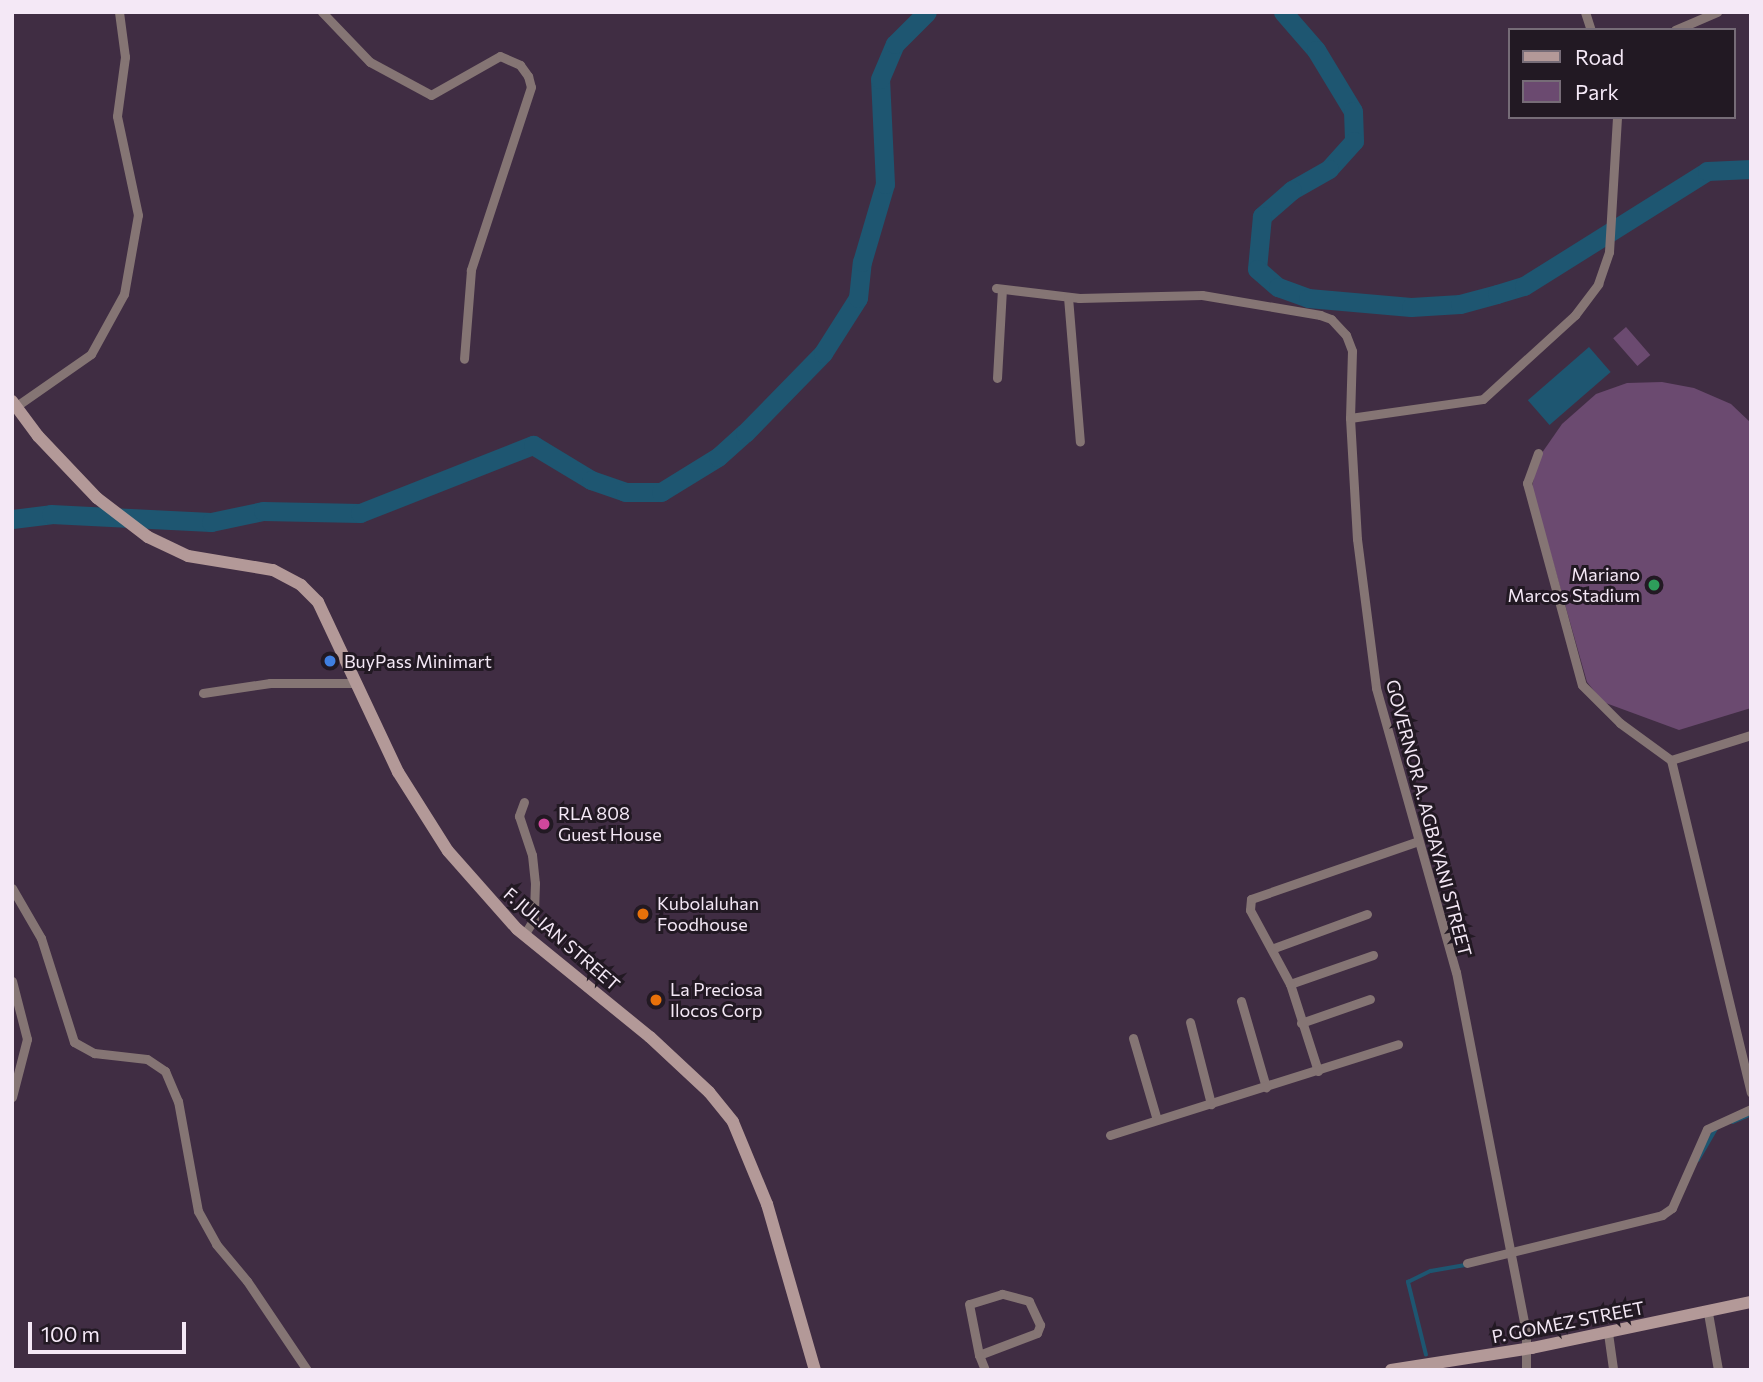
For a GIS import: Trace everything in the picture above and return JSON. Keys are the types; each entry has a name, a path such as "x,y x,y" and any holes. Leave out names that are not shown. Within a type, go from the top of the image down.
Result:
{"street":[{"path":"15,403 91,354 124,294 138,215 117,116 125,57 119,12"},
{"path":"323,12 370,62 431,95 500,56 520,65 528,76 527,99 471,270 464,359"},
{"path":"1680,28 1717,12"},
{"path":"1350,418 1483,399 1586,301 1600,280 1612,234 1617,119"},
{"name":"GOVERNOR A. AGBAYANI STREET","path":"997,378 999,289 1068,297 1202,295 1331,319 1346,335 1352,351 1350,418 1357,539 1376,688 1416,842 1455,972 1528,1349 1526,1370"},
{"path":"1068,297 1080,442"},
{"name":"F. JULIAN STREET","path":"15,403 38,436 96,498 148,537 188,556 273,570 301,585 318,602 398,772 442,842 524,935 650,1037 709,1092 733,1122 767,1203 815,1370"},
{"path":"1538,453 1527,483 1582,685 1620,723 1671,760 1751,1091"},
{"path":"203,694 270,683 356,682"},
{"path":"1671,760 1751,735"},
{"path":"524,802 519,816 532,855 535,883 534,919 524,935"},
{"path":"1318,1071 1290,984 1274,948 1250,910 1251,899 1416,842"},
{"path":"12,888 41,938 74,1042 94,1053 147,1059 165,1071 178,1101 198,1211 307,1370"},
{"path":"1274,948 1367,914"},
{"path":"1290,984 1373,954"},
{"path":"12,981 25,1027 27,1052 12,1097"},
{"path":"1301,1023 1370,999"},
{"path":"1241,1001 1266,1087"},
{"path":"1190,1022 1211,1104"},
{"path":"1133,1038 1157,1120"},
{"path":"1110,1135 1398,1044"},
{"path":"1467,1263 1662,1215 1672,1208 1707,1129 1751,1109"},
{"path":"979,1355 1037,1333 1040,1325 1029,1301 1002,1294 969,1304 979,1355 985,1370"},
{"name":"P. GOMEZ STREET","path":"1391,1370 1528,1349 1751,1302"},
{"path":"1708,1312 1718,1370"},
{"path":"1608,1333 1613,1370"}],"green space":[{"path":"1626,327 1650,355 1637,366 1613,338"},
{"name":"Mariano Marcos Stadium","path":"1662,382 1694,388 1731,404 1751,423 1751,708 1679,730 1603,702 1587,682 1532,488 1537,460 1562,424 1596,394 1627,383"}],"water":[{"path":"1589,347 1611,372 1550,425 1528,400"}],"waterway":[{"path":"12,519 51,514 211,522 263,511 360,513 533,445 591,480 625,492 661,492 718,457 745,433 823,353 858,298 862,262 885,184 880,79 895,44 927,12"},
{"path":"1283,12 1316,50 1353,111 1354,141 1329,169 1292,190 1262,216 1257,269 1278,287 1308,298 1411,307 1460,304 1497,294 1524,286 1707,171 1751,169"},
{"path":"1733,1122 1747,1116"},
{"path":"1698,1160 1716,1129"},
{"path":"1426,1355 1408,1282 1431,1271 1466,1265"}],"place":[{"name":"Mariano Marcos Stadium","path":"1654,585"},
{"name":"BuyPass Minimart","path":"330,661"},
{"name":"RLA 808 Guest House","path":"544,824"},
{"name":"Kubolaluhan Foodhouse","path":"643,914"},
{"name":"La Preciosa Ilocos Corp","path":"656,1000"}]}
